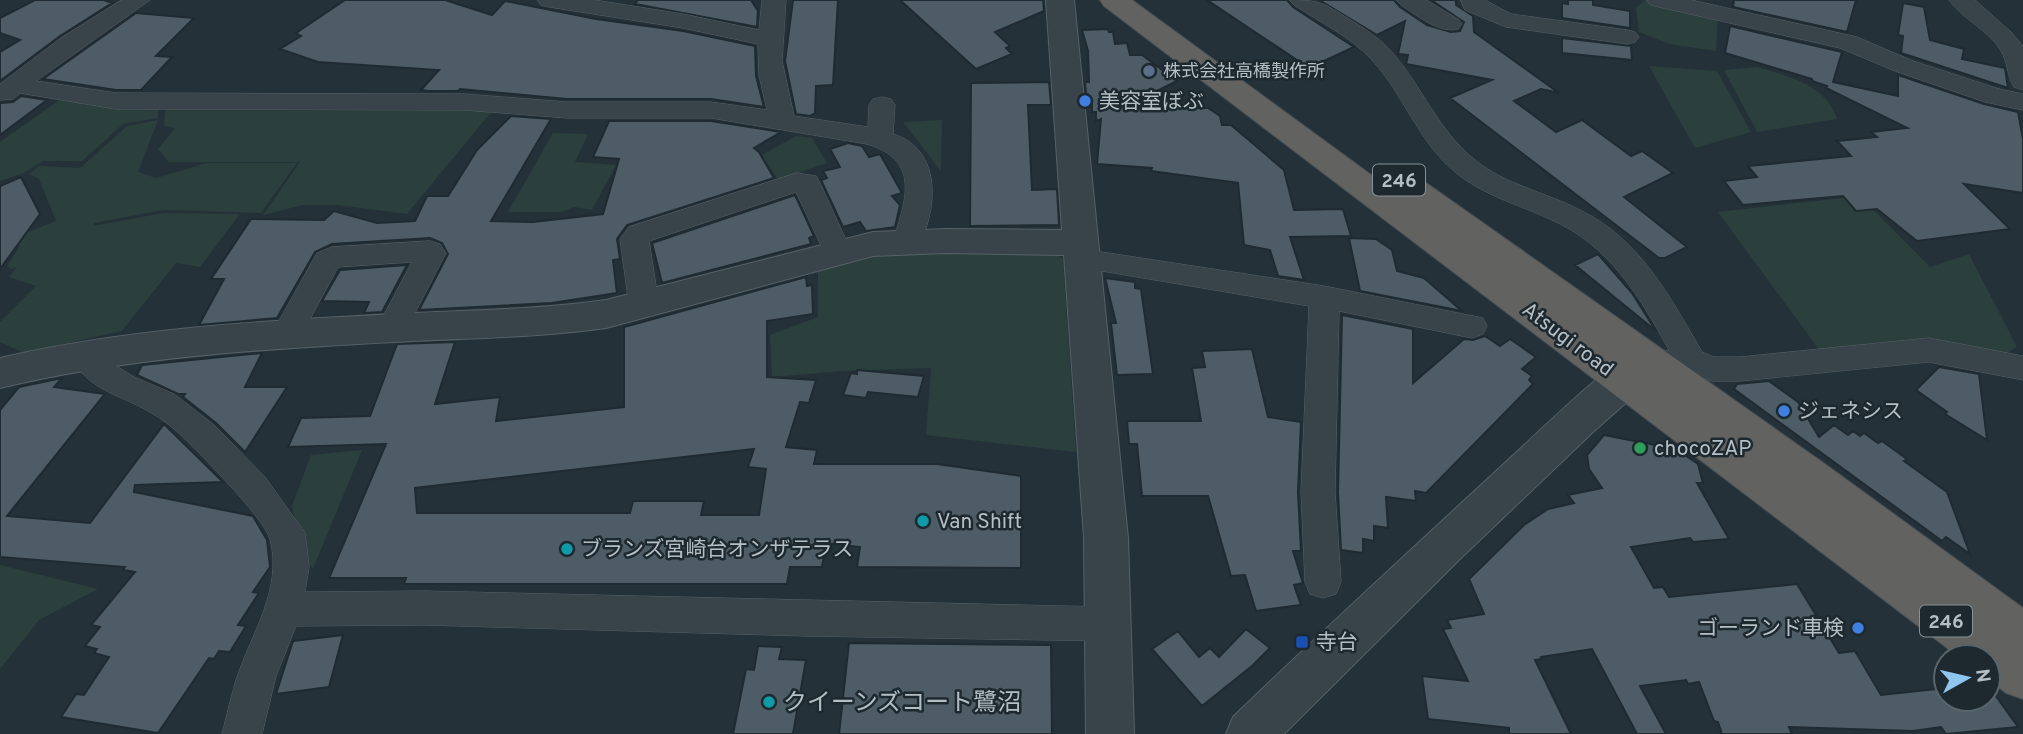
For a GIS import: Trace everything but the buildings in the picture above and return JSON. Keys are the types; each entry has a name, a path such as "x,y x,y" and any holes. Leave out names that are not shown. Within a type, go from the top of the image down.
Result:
{"highway":[{"name":"Atsugi road","path":"1114,0 1636,370 2023,635"},
{"name":"Atsugi road","path":"1150,0 1636,370 2023,677"}],"street":[{"path":"8,90 70,43 135,0"},
{"path":"549,0 683,22 769,40"},
{"path":"774,0 769,40 771,86 783,121"},
{"path":"1060,0 1106,538 1110,734"},
{"path":"1302,0 1380,55 1436,136 1465,166 1497,186 1571,217 1599,233 1639,270 1691,361"},
{"path":"1409,0 1450,24"},
{"path":"1473,0 1473,5 1506,20 1627,37"},
{"path":"1660,0 1848,41 1916,70 1994,96 2023,102"},
{"path":"1961,0 2003,37 2014,51 2023,82"},
{"path":"8,90 81,94 116,101 464,102 567,110 710,110 783,121 798,127 880,137 897,145 909,156 917,174 920,195 907,242"},
{"path":"880,137 882,105"},
{"path":"644,305 634,239 639,234 797,182 806,183 837,251"},
{"path":"7,365 142,347 391,328 565,320 644,305 837,251 873,244 907,242 1081,251 1472,326"},
{"path":"285,337 327,260 332,257 430,251 432,253 391,328"},
{"path":"1322,582 1318,492 1324,297"},
{"path":"1250,734 1339,645 1636,370 1691,361 1712,369 1740,369 1929,350 2023,368"},
{"path":"85,355 94,368 122,386 163,403 202,435 253,487 287,533 291,567 284,609 257,676 242,734"},
{"path":"284,609 424,608 1107,624"}],"green space":[{"path":"1645,0 1718,15 1716,51 1669,44 1639,32 1636,8"},
{"path":"1649,66 1717,71 1751,132 1695,148"},
{"path":"1757,67 1793,78 1815,90 1832,107 1837,119 1757,132 1724,70"},
{"path":"65,96 158,105 158,118 123,124 82,161 43,161 24,173 0,181 0,142"},
{"path":"166,101 437,106 492,111 407,214 338,205 303,205 263,215 300,162 169,162 158,149 175,128 164,126"},
{"path":"158,120 138,172 156,178 207,163 297,163 261,213 163,210 94,223 93,226 163,213 240,214 200,267 176,263 122,331 24,353 0,342 0,322 36,286 9,277 17,267 12,269 7,266 20,246 0,243 56,221 39,179 29,174 39,166 80,168 127,126"},
{"path":"942,120 941,171 903,122"},
{"path":"553,133 588,134 575,162 616,165 592,210 574,207 561,212 508,212"},
{"path":"796,136 812,138 827,163 778,180 762,155"},
{"path":"1860,196 1930,267 1969,254 2017,347 2003,355 1823,355 1718,212"},
{"path":"893,252 1055,253 1063,259 1076,452 926,435 931,368 772,377 770,335 818,317 818,272 846,259"},
{"path":"362,450 313,569 303,558 292,506 311,455"},
{"path":"0,565 98,589 39,620 0,669"}],"place":[{"name":"株式会社高橋製作所","path":"1149,71"},
{"name":"美容室ぼぶ","path":"1085,101"},
{"name":"ジェネシス","path":"1784,411"},
{"name":"chocoZAP","path":"1640,448"},
{"name":"Van Shift","path":"923,521"},
{"name":"ブランズ宮崎台オンザテラス","path":"567,549"},
{"name":"ゴーランド車検","path":"1858,628"},
{"name":"寺台","path":"1302,642"},
{"name":"クイーンズコート鷺沼","path":"769,702"}]}
